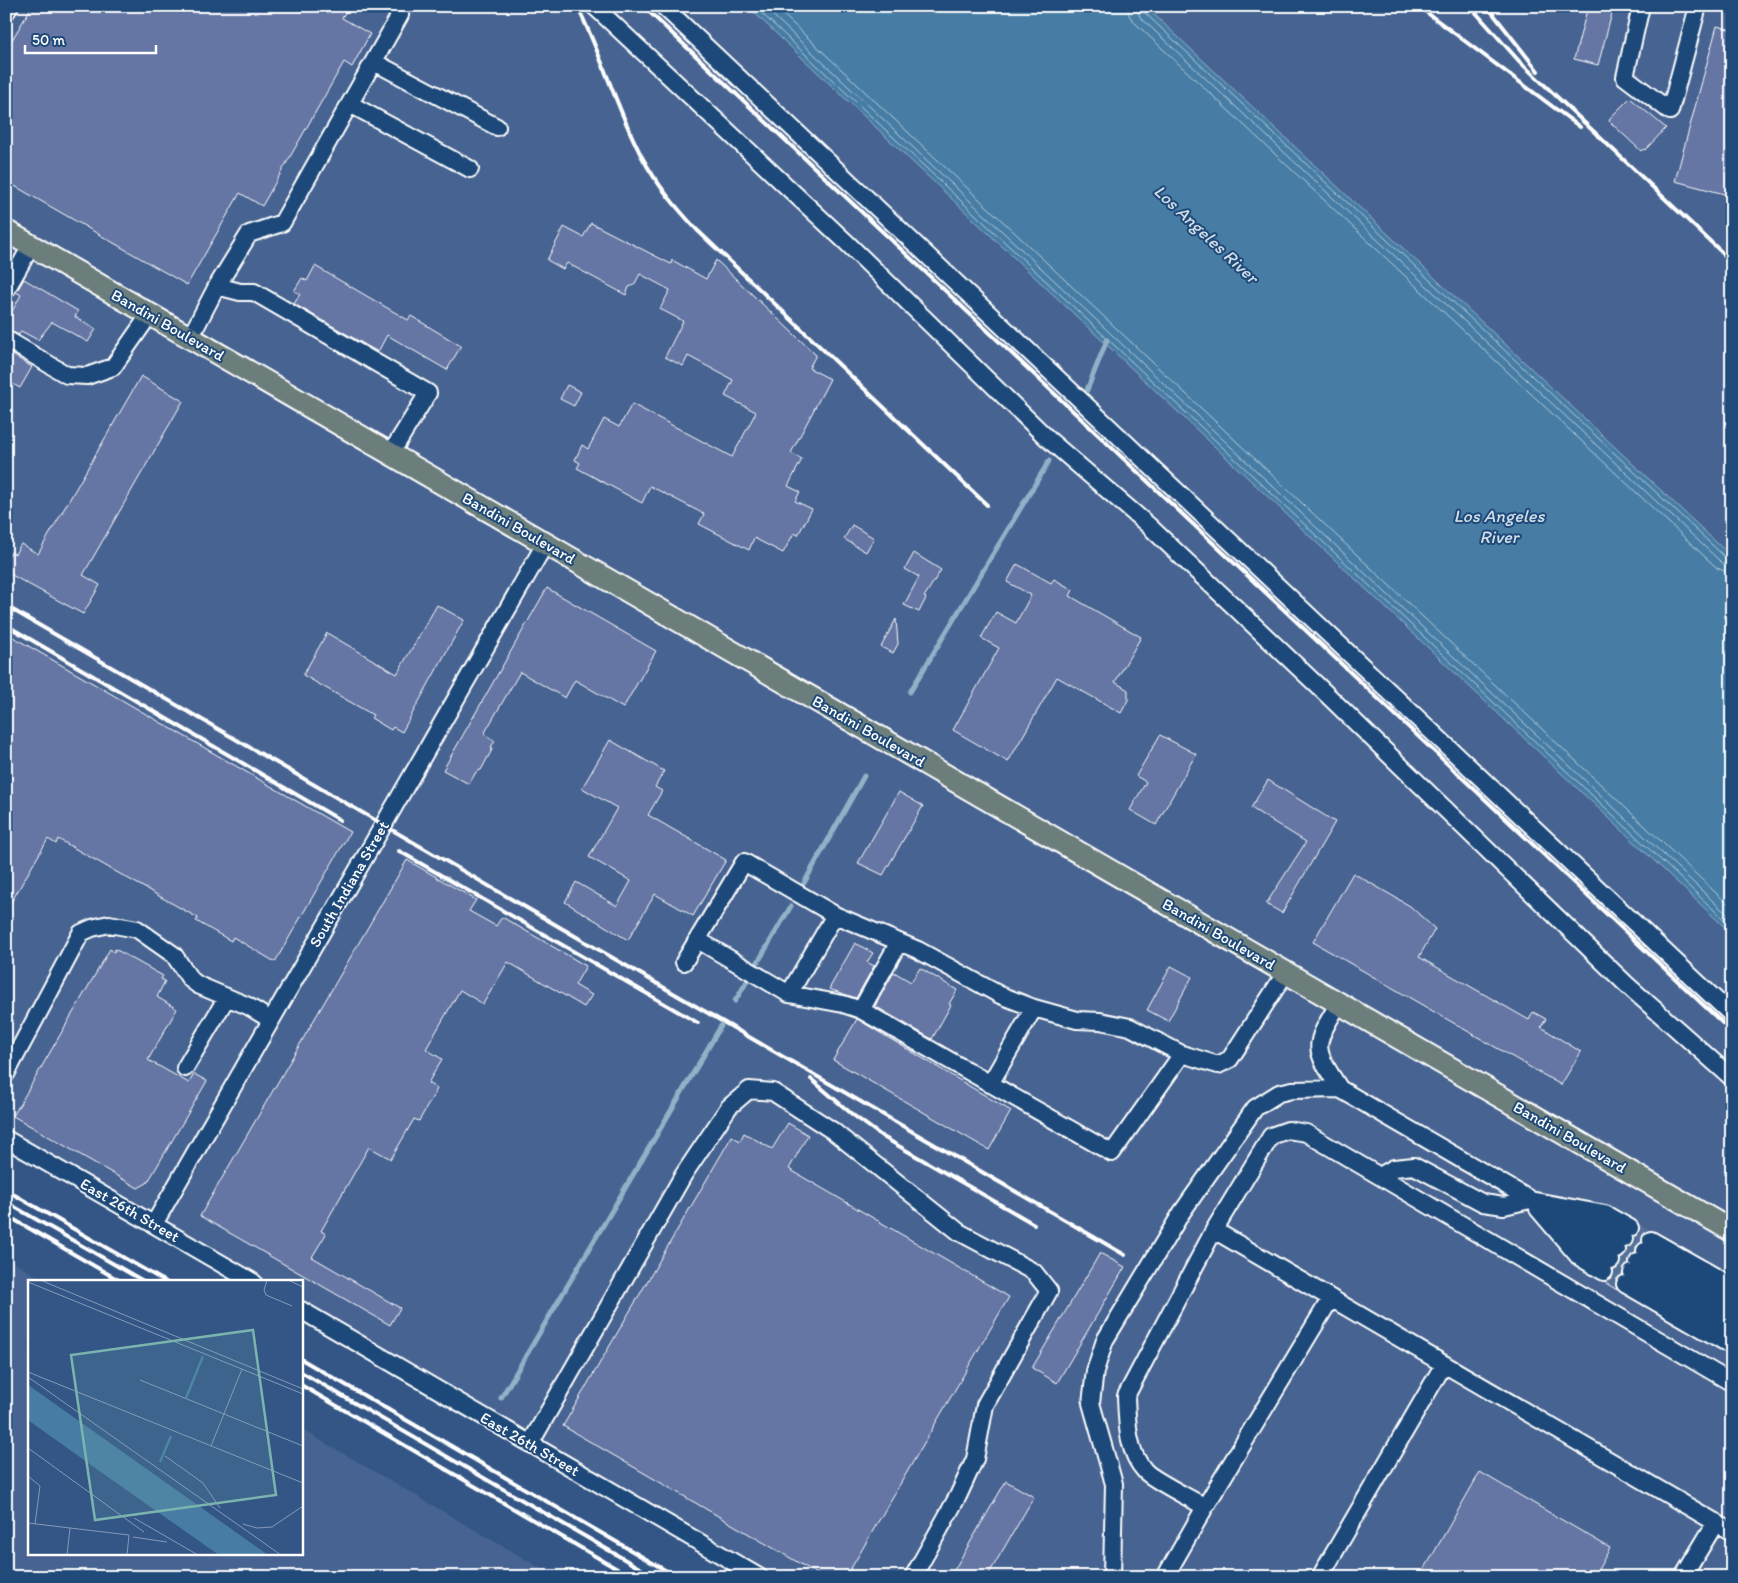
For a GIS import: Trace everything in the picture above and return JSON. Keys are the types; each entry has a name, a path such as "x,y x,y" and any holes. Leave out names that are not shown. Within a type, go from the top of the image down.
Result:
{"main road":[{"name":"Bandini Boulevard","path":"6,231 1732,1231"}],"street":[{"path":"6,12 10,6"},
{"path":"190,338 217,286 249,234 282,224 400,15 393,6"},
{"path":"594,6 846,242 1048,439 1148,526 1318,686 1626,984 1732,1078"},
{"path":"663,6 1732,1015"},
{"path":"1641,6 1625,77 1670,111 1698,6"},
{"path":"374,62 497,127"},
{"path":"350,104 470,169"},
{"path":"6,290 31,246"},
{"path":"217,286 240,292 254,292 428,393 391,453"},
{"path":"6,339 67,375 87,376 113,368 150,314"},
{"name":"South Indiana Street","path":"154,1224 545,544"},
{"path":"684,962 744,862 835,915 949,965 1000,995 1034,1008 1076,1020 1100,1020 1130,1027 1182,1054 1218,1065 1230,1059 1286,972"},
{"path":"789,994 835,915"},
{"path":"6,1074 81,933 109,924 136,928 174,955 198,986 248,1006 271,1020"},
{"path":"698,940 789,994 843,1004 861,1010 1112,1154 1182,1054"},
{"path":"861,1010 899,942"},
{"path":"185,1068 227,998"},
{"path":"1339,1003 1319,1037 1318,1045 1324,1065 1340,1090 1617,1250"},
{"path":"990,1084 1034,1008"},
{"path":"530,1444 579,1360 588,1339 628,1274 684,1174 729,1107 749,1090 773,1092 833,1131 959,1232 1034,1272 1049,1291 985,1405 975,1458 958,1496 913,1577"},
{"path":"1112,1577 1114,1484 1091,1403 1095,1371 1106,1340 1182,1212 1255,1108 1279,1094 1292,1090 1340,1090"},
{"path":"1205,1507 1145,1471 1133,1451 1127,1425 1126,1396 1214,1230 1272,1136 1288,1130 1306,1133 1732,1383"},
{"name":"East 26th Street","path":"6,1139 250,1280"},
{"path":"1380,1176 1394,1168 1414,1166 1483,1203 1504,1206 1530,1200 1605,1214 1617,1250"},
{"path":"1530,1200 1580,1257 1617,1250"},
{"path":"1214,1230 1732,1532"},
{"path":"1638,1262 1732,1286"},
{"path":"1638,1262 1732,1301"},
{"path":"1638,1262 1732,1316"},
{"path":"1638,1262 1732,1330"},
{"path":"1638,1262 1732,1346"},
{"path":"1165,1577 1331,1298"},
{"name":"East 26th Street","path":"302,1311 759,1577"},
{"path":"1320,1577 1444,1364"},
{"path":"1683,1577 1716,1522"}],"shaded area":[{"path":"6,6 1732,6 1732,1577 771,1577 302,1308 302,1280 254,1280 6,1138"},
{"path":"6,1258 44,1280 28,1280 28,1556 302,1556 302,1430 556,1577 6,1577"}],"water":[{"name":"Los Angeles River","path":"747,6 1145,6 1732,557 1732,934"}],"building":[{"path":"32,6 349,6 342,18 370,34 352,67 344,62 262,206 240,193 187,285 6,181 6,50"},
{"path":"1588,6 1614,6 1598,65 1574,59"},
{"path":"1717,26 1732,30 1732,196 1675,181"},
{"path":"1630,98 1666,128 1645,150 1641,151 1609,121"},
{"path":"591,223 671,264 672,260 706,279 716,260 816,355 809,368 830,379 791,453 802,459 788,486 800,492 795,501 812,509 798,535 794,533 783,553 754,538 749,550 699,524 704,514 650,486 642,503 577,468 580,463 575,460 582,445 588,449 604,419 619,427 632,404 732,457 756,412 725,396 733,380 688,356 683,366 665,357 683,321 660,309 670,290 640,274 634,285 629,287 626,295 567,263 563,269 547,260 564,227 583,237"},
{"path":"315,266 408,320 411,316 461,346 447,370 387,335 378,352 294,304 300,294 294,291 302,278 307,281"},
{"path":"24,279 78,311 75,317 96,329 88,342 52,322 38,340 21,331 19,335 6,329 6,322 21,295 16,292"},
{"path":"6,351 32,367 20,388 6,380"},
{"path":"141,376 183,401 83,575 100,585 83,614 6,572 6,560 11,552 15,554 21,544 38,554"},
{"path":"567,385 581,392 574,406 560,399"},
{"path":"852,525 874,538 866,552 844,539"},
{"path":"914,553 941,570 924,597 926,598 919,612 904,605 919,577 905,569"},
{"path":"1017,564 1051,583 1054,579 1073,590 1070,596 1141,637 1115,682 1128,690 1128,700 1121,713 1057,677 1008,762 953,730 999,648 981,638 996,612 1016,623 1031,595 1007,582"},
{"path":"547,588 656,651 623,708 575,680 565,698 520,672 484,734 495,741 491,747 493,748 481,770 476,772 469,784 443,770"},
{"path":"437,605 464,620 402,732 393,727 391,730 371,718 373,715 303,675 327,633 397,674"},
{"path":"896,619 898,644 893,653 881,647"},
{"path":"6,633 350,832 275,962 233,937 231,941 196,921 198,918 58,839 56,844 48,839 6,911"},
{"path":"1160,735 1196,754 1156,825 1130,810 1146,782 1136,776"},
{"path":"610,740 664,771 655,787 662,791 648,815 726,860 693,916 655,894 628,940 565,902 576,882 617,906 631,881 589,857 617,808 582,788"},
{"path":"1268,780 1335,822 1282,913 1266,904 1306,842 1251,808"},
{"path":"899,792 923,806 883,875 858,863"},
{"path":"407,860 476,900 469,911 496,926 502,917 586,966 575,985 592,995 584,1007 508,962 483,1004 460,990 426,1049 442,1059 428,1083 437,1089 419,1121 414,1119 391,1159 369,1147 321,1231 326,1234 312,1257 400,1308 390,1325 200,1216"},
{"path":"1353,873 1410,906 1435,929 1419,957 1529,1020 1533,1012 1546,1019 1541,1027 1581,1052 1561,1085 1313,942"},
{"path":"855,943 873,953 867,962 874,966 856,998 829,989"},
{"path":"110,949 114,952 115,949 163,976 161,979 165,981 157,997 177,1009 148,1060 189,1083 194,1074 207,1081 147,1183 138,1188 13,1116"},
{"path":"1171,966 1192,977 1168,1021 1147,1010"},
{"path":"920,968 957,990 932,1039 875,1006 894,972 911,982"},
{"path":"857,1019 1011,1111 989,1150 833,1060"},
{"path":"788,1123 808,1135 789,1169 1009,1297 846,1577 823,1577 563,1426 732,1136 740,1141 744,1133 772,1149"},
{"path":"1640,1227 1647,1231 1642,1236 1641,1242 1636,1246 1635,1253 1629,1257 1622,1275 1616,1279 1617,1290 1604,1282 1612,1278 1614,1270 1626,1255 1627,1248 1632,1244"},
{"path":"1100,1253 1125,1267 1057,1383 1032,1368"},
{"path":"1480,1472 1610,1548 1594,1577 1420,1577"},
{"path":"1006,1481 1034,1497 987,1577 950,1577"}],"waterway":[{"path":"1087,390 1107,340"},
{"path":"910,692 1049,461"},
{"path":"804,883 864,776"},
{"path":"755,967 791,906"},
{"path":"735,1001 749,978"},
{"path":"501,1398 721,1026"}],"tunnel":[{"path":"1630,1228 1651,1240"},
{"path":"1624,1239 1645,1251"},
{"path":"1617,1250 1638,1262"},
{"path":"1611,1261 1632,1273"},
{"path":"1604,1272 1625,1284"}],"railway":[{"path":"577,6 642,157 674,204 697,230 987,505"},
{"path":"643,6 1732,1032"},
{"path":"1418,6 1580,127"},
{"path":"1470,6 1519,61 1732,262"},
{"path":"1487,6 1538,71"},
{"path":"6,606 1125,1255"},
{"path":"6,625 340,820"},
{"path":"399,851 698,1023"},
{"path":"811,1079 853,1115 883,1137 1034,1224"},
{"path":"6,1190 163,1280"},
{"path":"6,1202 142,1280"},
{"path":"6,1215 119,1280"},
{"path":"302,1360 677,1577"},
{"path":"302,1373 655,1577"},
{"path":"302,1386 631,1577"}]}
